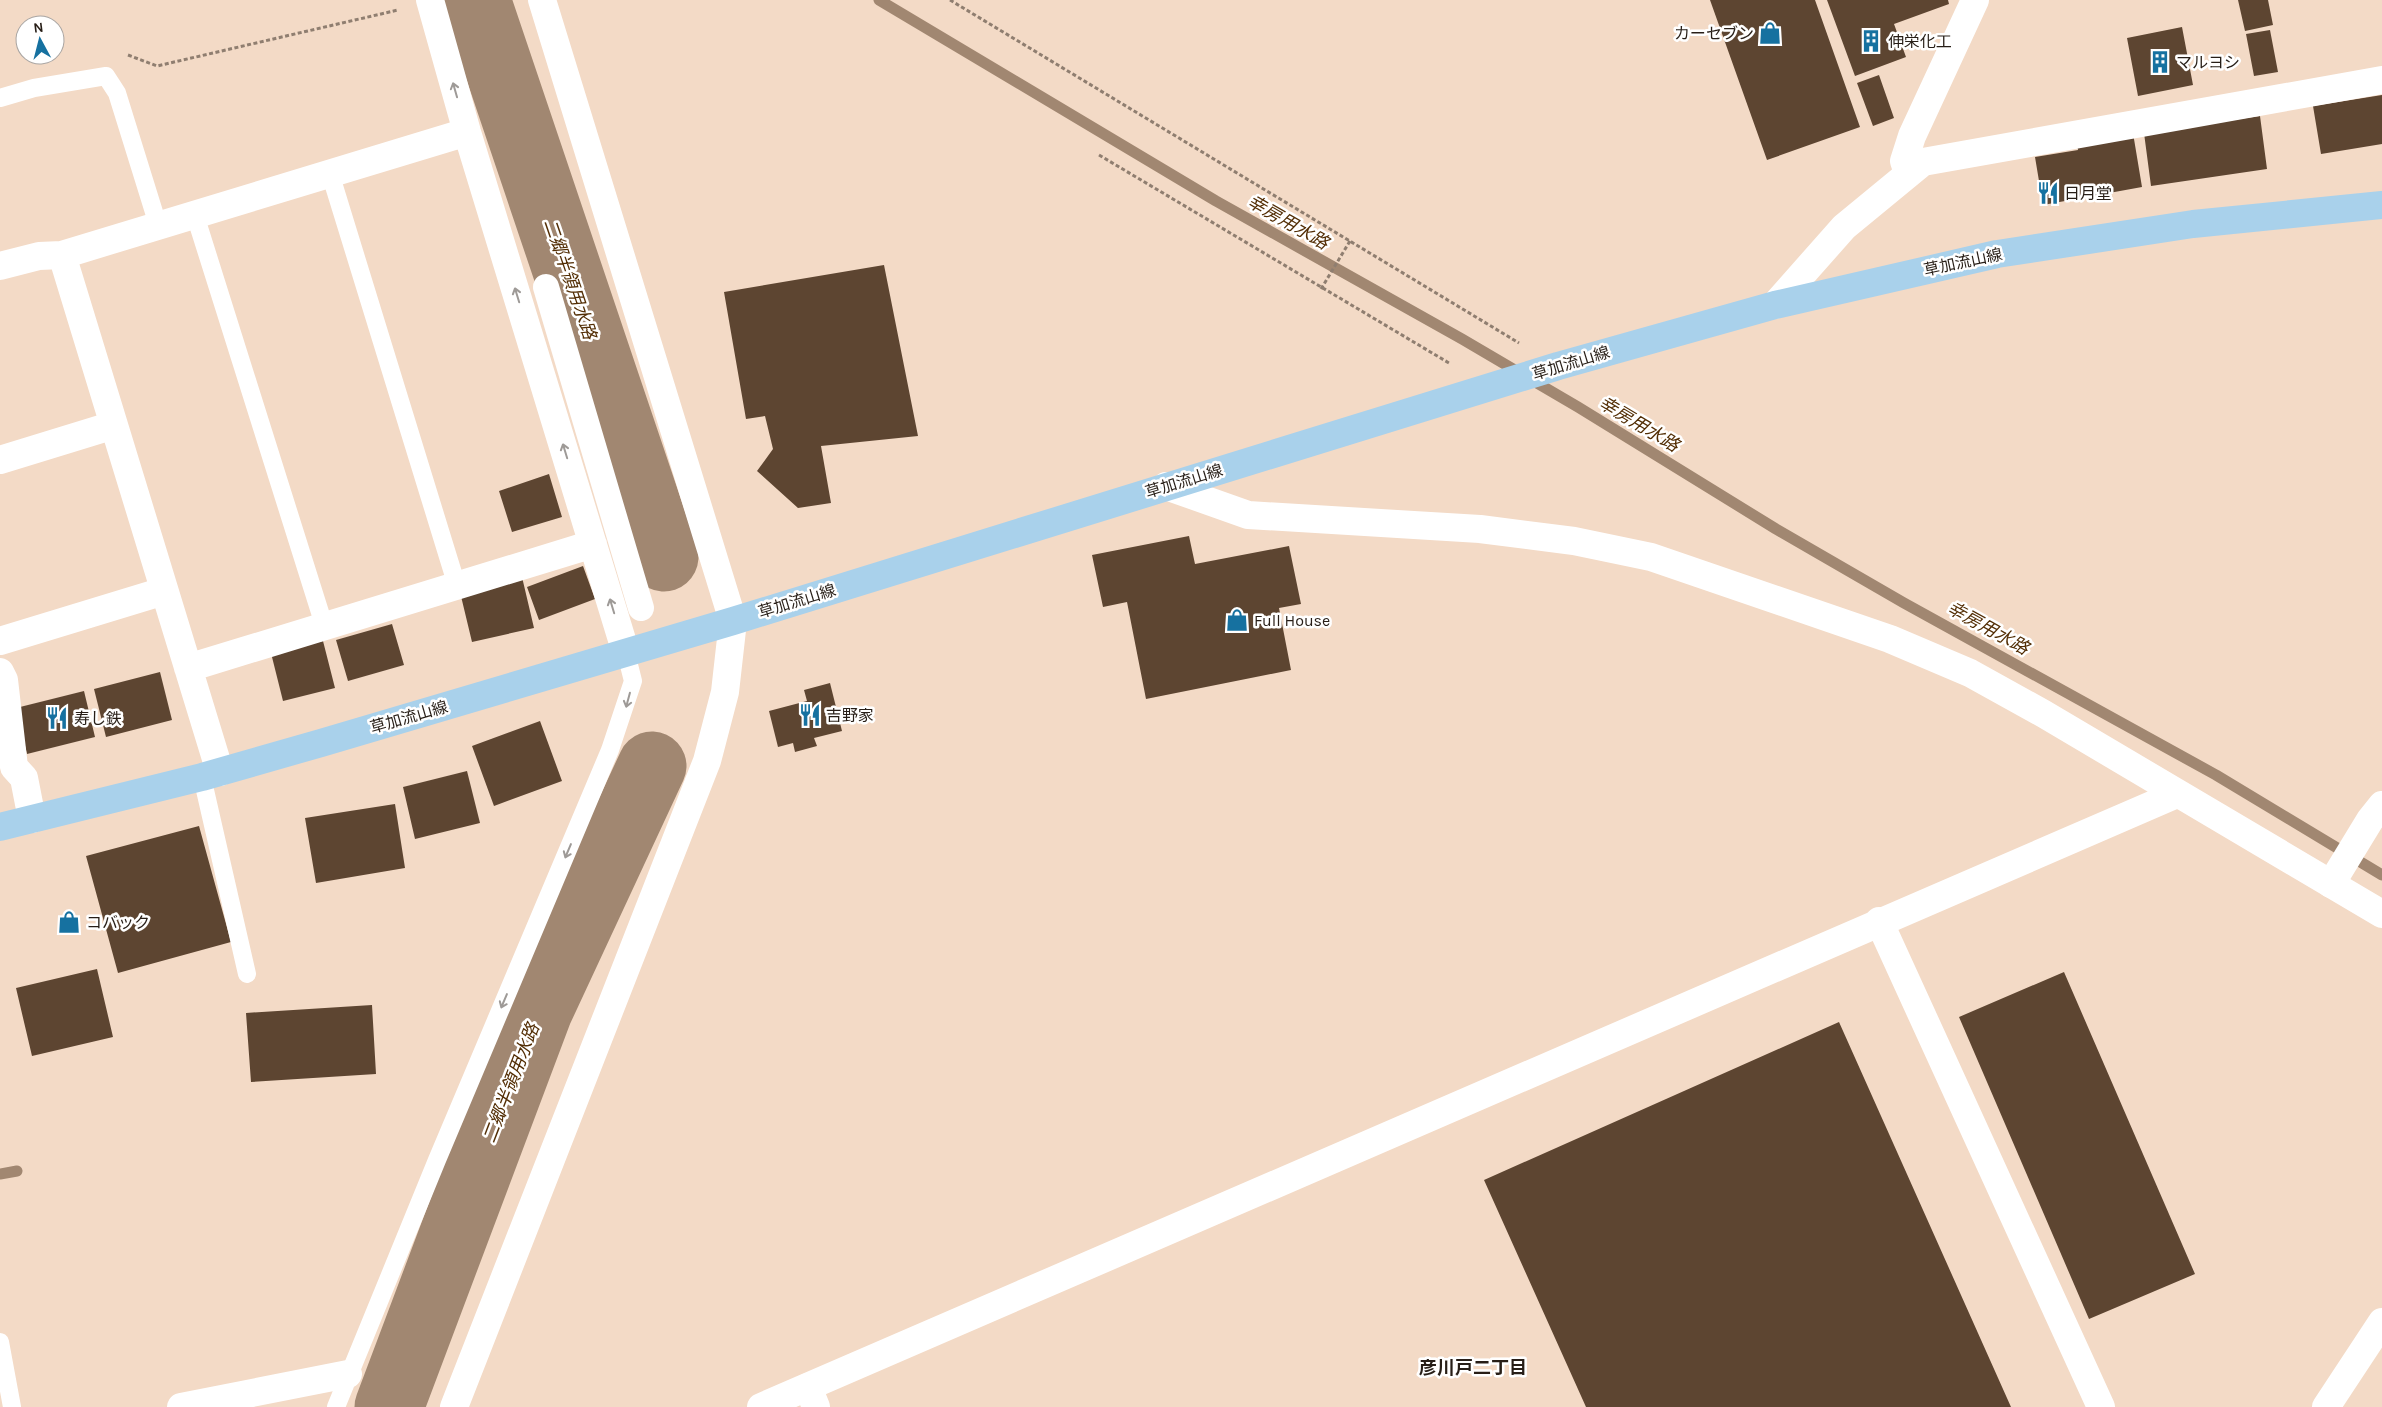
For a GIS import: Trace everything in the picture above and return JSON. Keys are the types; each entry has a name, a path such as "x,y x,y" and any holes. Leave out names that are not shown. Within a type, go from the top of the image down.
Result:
{"main road":[{"name":"草加流山線","path":"0,827 211,775 626,653 1552,368 1775,304 1996,254 2193,224 2382,205"}],"street":[{"path":"454,1407 707,761 726,692 733,621 542,0"},
{"path":"1908,173 1904,161 1912,136 1975,0"},
{"path":"430,2 467,132 626,653"},
{"path":"1775,304 1844,227 1923,162 2382,80"},
{"path":"0,266 39,256 62,255 467,132"},
{"path":"62,255 188,668 211,775"},
{"path":"546,287 641,608"},
{"path":"0,460 114,425"},
{"path":"1166,486 1248,515 1480,529 1574,541 1650,558 1890,639 1970,673 2044,714 2176,794 2382,914"},
{"path":"188,668 593,544"},
{"path":"0,640 164,590"},
{"path":"0,672 4,680 14,767 24,778 32,819"},
{"path":"761,1407 812,1397 1879,921 2176,794"},
{"path":"2331,884 2356,842 2382,805"},
{"path":"1879,921 2101,1407"},
{"path":"2326,1407 2382,1322"},
{"path":"181,1407 348,1374"}],"lane":[{"path":"0,98 34,88 106,76 117,93 158,225"},
{"path":"330,174 457,586"},
{"path":"195,215 324,625"},
{"path":"336,1407 437,1160 617,733 633,681 626,653"},
{"path":"211,775 248,974"},
{"path":"0,1342 12,1407"}],"path":[{"path":"950,0 1350,241 1552,368"},
{"path":"118,55 128,55 157,66 430,2"},
{"path":"1099,155 1321,289 1500,384"},
{"path":"1321,289 1350,241"}],"building":[{"path":"1710,0 1815,0 1860,127 1767,160"},
{"name":"伸栄化工","path":"1827,0 1948,0 1949,4 1894,24 1906,57 1855,76"},
{"path":"2238,0 2268,0 2273,25 2245,31"},
{"name":"マルヨシ","path":"2182,27 2193,85 2138,96 2127,38"},
{"path":"2270,30 2278,72 2254,76 2246,34"},
{"path":"1879,75 1894,118 1873,126 1857,83"},
{"path":"2382,95 2382,144 2321,154 2313,106"},
{"path":"2260,116 2267,169 2151,186 2144,133"},
{"path":"2133,133 2142,187 2043,205 2035,157 2078,150 2077,143"},
{"path":"884,265 918,436 821,446 831,503 798,508 757,471 773,449 765,416 746,419 724,292"},
{"path":"549,474 562,517 512,532 499,491"},
{"path":"1189,536 1195,564 1289,546 1301,604 1279,608 1291,670 1146,699 1127,602 1103,607 1092,555"},
{"path":"583,566 595,599 539,620 527,587"},
{"path":"522,577 534,628 472,642 460,592"},
{"path":"392,624 404,665 348,681 336,640"},
{"path":"323,641 335,688 283,701 271,653"},
{"path":"160,672 172,720 106,737 94,689"},
{"path":"830,683 842,731 814,738 817,746 795,752 793,743 778,747 769,711 807,701 804,690"},
{"path":"84,691 95,737 27,754 16,708"},
{"path":"540,721 562,781 494,806 472,746"},
{"path":"467,771 480,823 415,839 403,787"},
{"path":"395,804 405,868 316,883 305,818"},
{"path":"199,826 231,942 118,973 86,856"},
{"path":"97,969 113,1037 32,1056 16,988"},
{"path":"2064,972 2195,1274 2089,1319 1959,1017"},
{"path":"372,1005 376,1074 251,1082 246,1013"},
{"path":"1839,1022 2011,1407 1586,1407 1484,1180"}],"waterway":[{"name":"二郷半領用水路","path":"476,0 664,557"},
{"name":"幸房用水路","path":"879,0 1216,201 1462,339 1578,407 1776,529 1904,603 2216,775 2382,875"},
{"name":"二郷半領用水路","path":"389,1407 538,1011 652,766"},
{"path":"0,1174 17,1171"}],"place":[{"name":"カーセブン","path":"1770,33"},
{"name":"伸栄化工","path":"1871,41"},
{"name":"マルヨシ","path":"2160,62"},
{"name":"日月堂","path":"2048,193"},
{"name":"Full House","path":"1237,620"},
{"name":"吉野家","path":"810,715"},
{"name":"寿し鉄","path":"57,718"},
{"name":"コバック","path":"69,922"}],"district":[{"name":"彦川戸二丁目","path":"1473,1368"}]}
